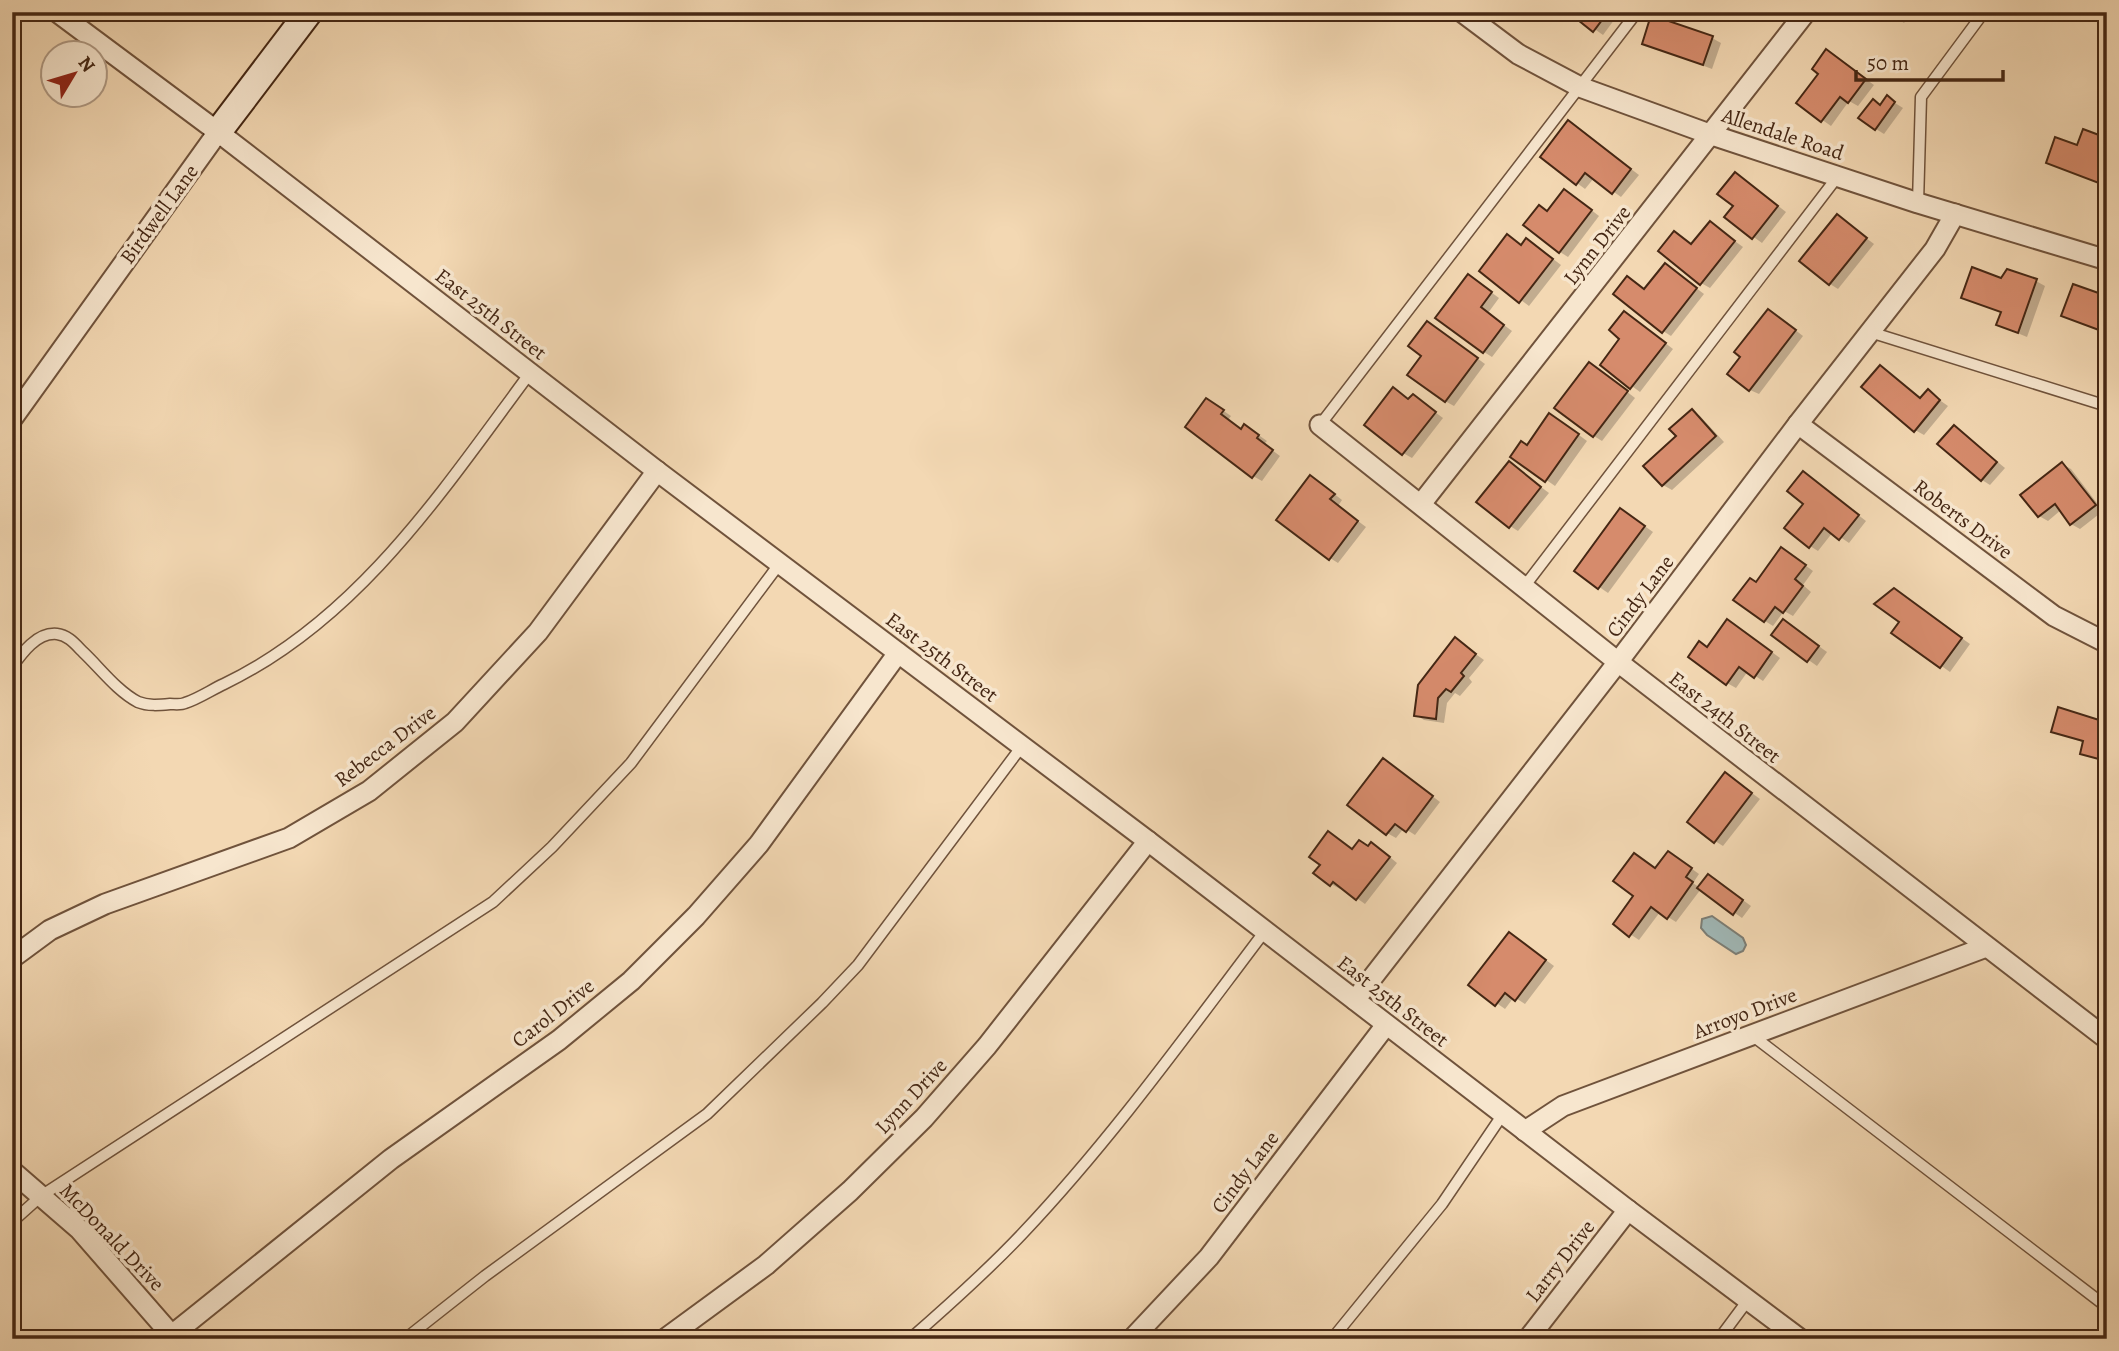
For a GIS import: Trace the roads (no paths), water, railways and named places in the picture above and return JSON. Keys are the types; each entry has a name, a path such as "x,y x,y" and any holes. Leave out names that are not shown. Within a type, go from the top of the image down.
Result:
{"street":[{"name":"East 25th Street","path":"57,12 1800,1339"},
{"name":"Birdwell Lane","path":"12,419 218,132 309,12"},
{"name":"Allendale Road","path":"1462,12 1518,54 1580,87 1712,135 1918,203 2107,260"},
{"name":"Lynn Drive","path":"1421,505 1806,12"},
{"name":"Cindy Lane","path":"1355,1000 1935,249 1955,214"},
{"name":"Roberts Drive","path":"1798,424 2054,616 2107,643"},
{"name":"East 24th Street","path":"1320,425 1618,662 2107,1039"},
{"name":"Rebecca Drive","path":"12,958 50,930 94,909 289,838 369,791 455,722 538,632 657,471"},
{"name":"Carol Drive","path":"171,1337 391,1159 559,1040 631,981 696,916 759,844 898,653"},
{"name":"Lynn Drive","path":"665,1339 766,1265 850,1191 924,1118 988,1046 1148,842"},
{"name":"Arroyo Drive","path":"1525,1131 1563,1106 1986,947"},
{"name":"Cindy Lane","path":"1132,1339 1209,1257 1386,1025"},
{"name":"McDonald Drive","path":"12,1171 79,1229 171,1337"},
{"name":"Larry Drive","path":"1528,1339 1628,1210"}],"lane":[{"path":"1320,425 1637,12"},
{"path":"1918,203 1921,97 1984,12"},
{"path":"2091,12 2107,16"},
{"path":"1524,587 1838,176"},
{"path":"1870,332 2107,406"},
{"path":"12,667 36,640 57,634 70,639 121,689 139,702 152,705 184,704 254,669 299,639 388,558 427,512 530,373"},
{"path":"12,1222 41,1196 493,902 552,847 631,763 780,563"},
{"path":"405,1339 485,1276 707,1114 813,1013 858,965 1022,746"},
{"path":"910,1339 957,1298 1023,1233 1133,1105 1265,931"},
{"path":"1752,1035 2107,1307"},
{"path":"1332,1339 1442,1204 1503,1114"},
{"path":"1719,1339 1748,1300"}],"water":[{"path":"1712,916 1743,938 1746,945 1743,951 1736,954 1707,935 1701,928 1702,919"}]}
